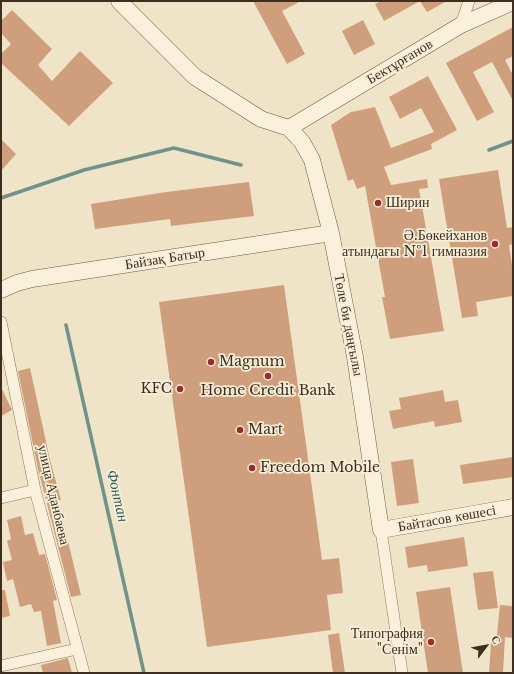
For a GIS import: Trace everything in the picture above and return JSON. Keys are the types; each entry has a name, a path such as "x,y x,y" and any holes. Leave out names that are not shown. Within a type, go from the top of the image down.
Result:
{"street":[{"name":"Төле би даңғылы","path":"119,1 195,77 261,119 289,128 302,142 312,160 331,233 355,357 402,673"},
{"path":"461,25 469,1"},
{"name":"Бектұрғанов","path":"289,128 461,25 513,2"},
{"name":"Байзақ Батыр","path":"1,290 17,283 32,279 331,233"},
{"name":"улица Аданбаева","path":"1,322 35,490 84,673"},
{"path":"1,498 35,490"},
{"name":"Байтасов көшесі","path":"381,530 513,508"},
{"path":"1,666 77,649"}],"building":[{"path":"253,1 301,1 282,11 305,54 287,64"},
{"path":"381,1 420,1 384,21 375,4"},
{"path":"420,1 447,1 427,12"},
{"path":"12,10 52,49 38,65 52,81 80,51 113,83 69,126 1,63 1,54 11,44 1,33 1,21"},
{"path":"363,20 375,44 354,55 342,31"},
{"path":"513,27 513,56 505,60 513,75 513,101 492,62 473,72 494,112 477,121 446,63"},
{"path":"428,76 457,130 431,144 432,149 384,167 391,185 427,179 428,188 419,189 444,331 390,339 382,297 385,297 365,186 357,189 353,179 348,181 331,125 351,112 375,107 391,148 434,132 421,108 400,119 389,97"},
{"path":"1,139 16,154 1,171"},
{"name":"Ә.Бөкейханов атындағы №1 гимназия","path":"498,170 507,228 513,227 513,244 509,245 513,272 513,296 476,302 478,316 462,318 439,179"},
{"path":"249,182 254,216 171,226 170,219 95,229 91,204 166,192"},
{"name":"Mart","path":"284,285 322,560 339,558 343,593 327,595 331,630 207,647 159,302"},
{"path":"30,368 50,460 61,500 58,500 81,595 71,597 38,469 18,371"},
{"path":"1,387 12,410 1,416"},
{"path":"443,390 445,402 458,400 462,422 435,427 434,421 393,429 389,411 401,409 399,398"},
{"path":"513,457 513,477 463,484 460,465"},
{"path":"413,459 419,503 397,506 391,462"},
{"path":"21,516 25,535 33,533 39,555 45,554 57,600 53,601 61,643 47,646 41,611 34,612 31,604 20,607 13,579 7,581 3,562 12,560 7,541 11,539 7,520"},
{"path":"464,537 468,566 428,572 427,565 408,568 405,547"},
{"path":"493,571 498,608 478,610 473,573"},
{"path":"450,587 463,673 428,673 416,592"},
{"path":"1,590 5,590 10,616 1,618"},
{"path":"500,605 513,606 513,638 505,637 503,673 489,673 491,643 496,644"},
{"path":"339,633 345,673 333,673 328,635"},
{"path":"68,658 72,673 43,673 41,665"}],"waterway":[{"path":"489,150 513,141"},
{"path":"1,198 84,170 174,148 241,165"},
{"name":"Фонтан","path":"66,325 144,673"}],"place":[{"name":"Ширин","path":"378,203"},
{"name":"Ә.Бөкейханов атындағы №1 гимназия","path":"495,244"},
{"name":"Magnum","path":"211,362"},
{"name":"Home Credit Bank","path":"268,376"},
{"name":"KFC","path":"180,389"},
{"name":"Mart","path":"240,430"},
{"name":"Freedom Mobile","path":"252,468"},
{"name":"Типография \"Сенім\"","path":"431,642"}]}
